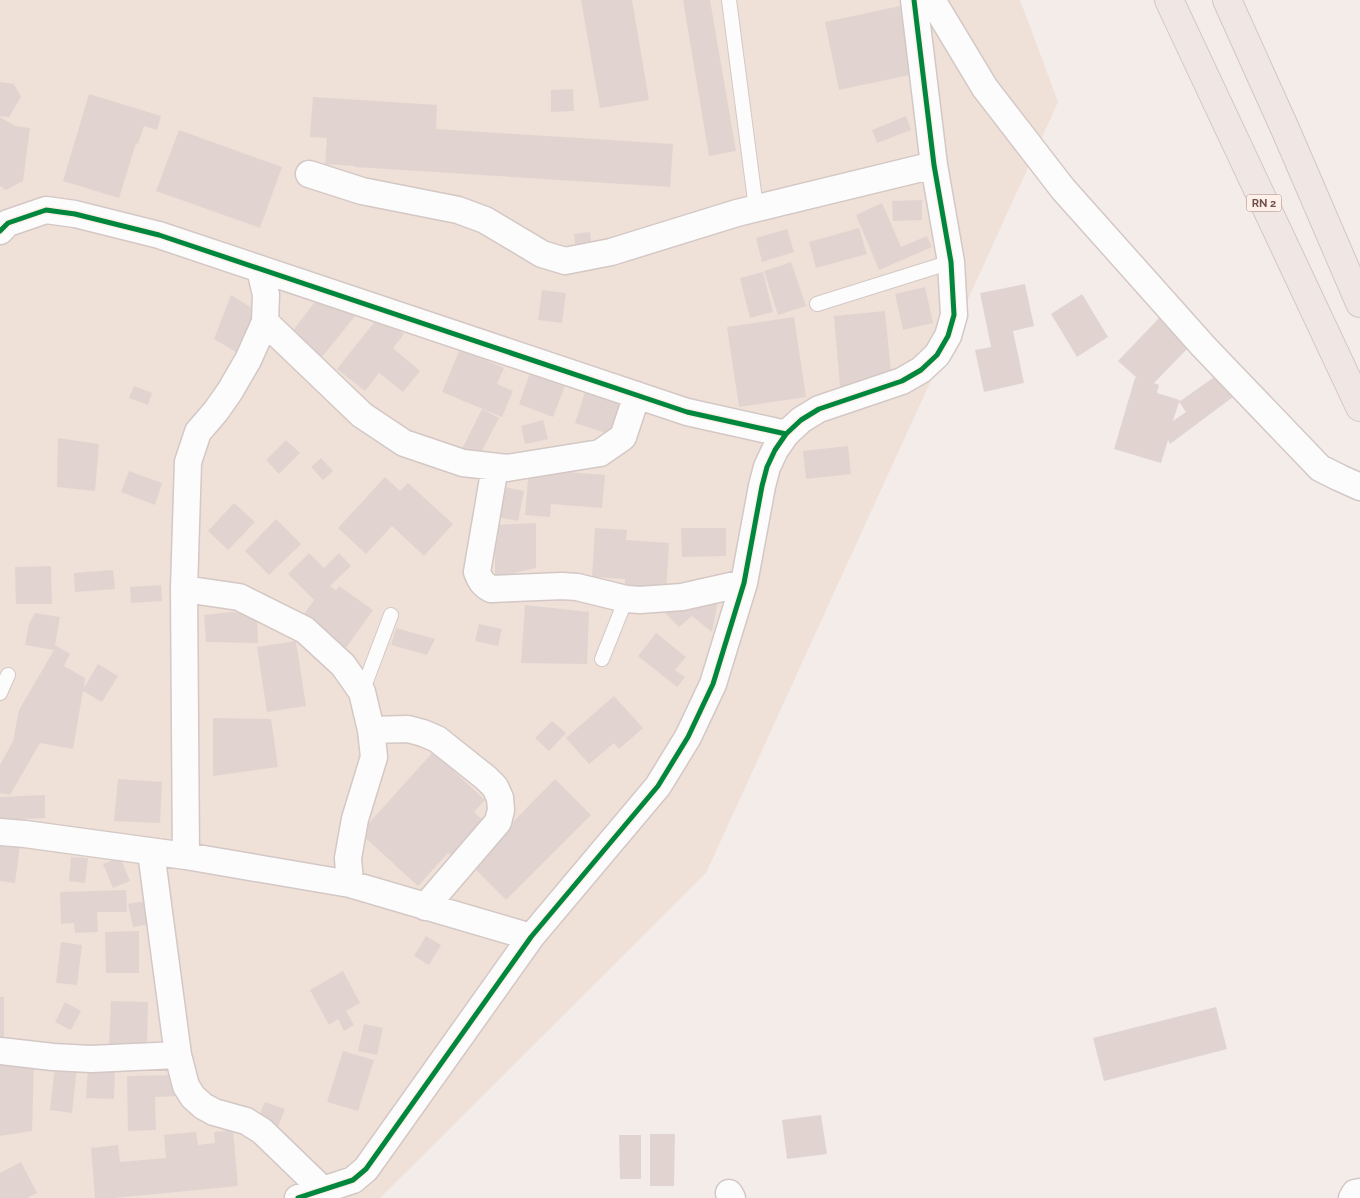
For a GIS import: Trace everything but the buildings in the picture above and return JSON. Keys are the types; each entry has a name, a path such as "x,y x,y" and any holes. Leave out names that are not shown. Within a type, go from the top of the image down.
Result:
{"highway":[{"name":"RN 2","path":"1169,0 1360,407"},
{"path":"1227,0 1360,303"}],"street":[{"path":"298,1198 352,1180 366,1169 531,937 658,786 688,737 713,684 744,583 767,467 775,450 786,434 801,420 819,409 902,381 921,370 937,355 948,336 954,315 951,262 934,165 914,0"},
{"path":"932,0 985,88 1064,189 1204,347 1320,468 1360,487"},
{"path":"309,174 362,191 458,210 485,220 542,254 565,261 610,252 756,208 934,165"},
{"path":"0,231 8,223 46,210 75,214 159,235 688,412 786,434"},
{"path":"186,856 184,588 188,462 198,432 230,391 248,360 265,322 266,295 260,269"},
{"path":"265,322 362,415 404,443 463,463 507,468 600,453 623,437 637,395"},
{"path":"494,467 477,572 479,579 491,589 577,587 626,599 640,600 682,596 744,583"},
{"path":"184,588 239,597 305,630 343,665 362,692 371,730 374,757 356,819 348,858 350,884"},
{"path":"371,730 408,729 437,739 495,786 500,798 501,810 498,822 425,907"},
{"path":"0,832 186,856 350,884 531,937"},
{"path":"151,852 178,1056 186,1086 202,1106 214,1112 246,1121 262,1131 324,1190"},
{"path":"0,1051 54,1057 178,1056"},
{"path":"1352,1198 1355,1193 1360,1192"}],"lane":[{"path":"730,0 756,208"},
{"path":"817,304 951,262"},
{"path":"602,659 626,599"},
{"path":"362,692 391,615"},
{"path":"0,693 8,675"}],"shaded area":[{"path":"0,0 1020,0 1058,102 706,873 380,1198 0,1198"}],"cycle path":[{"path":"298,1198 353,1180 366,1169 531,937 658,786 688,737 713,684 744,583 767,467 775,450 786,434 801,420 819,409 902,381 921,370 937,355 948,336 954,315 951,262 934,165 914,0"},
{"path":"0,231 8,223 46,210 75,214 159,235 687,412 786,434"}]}
